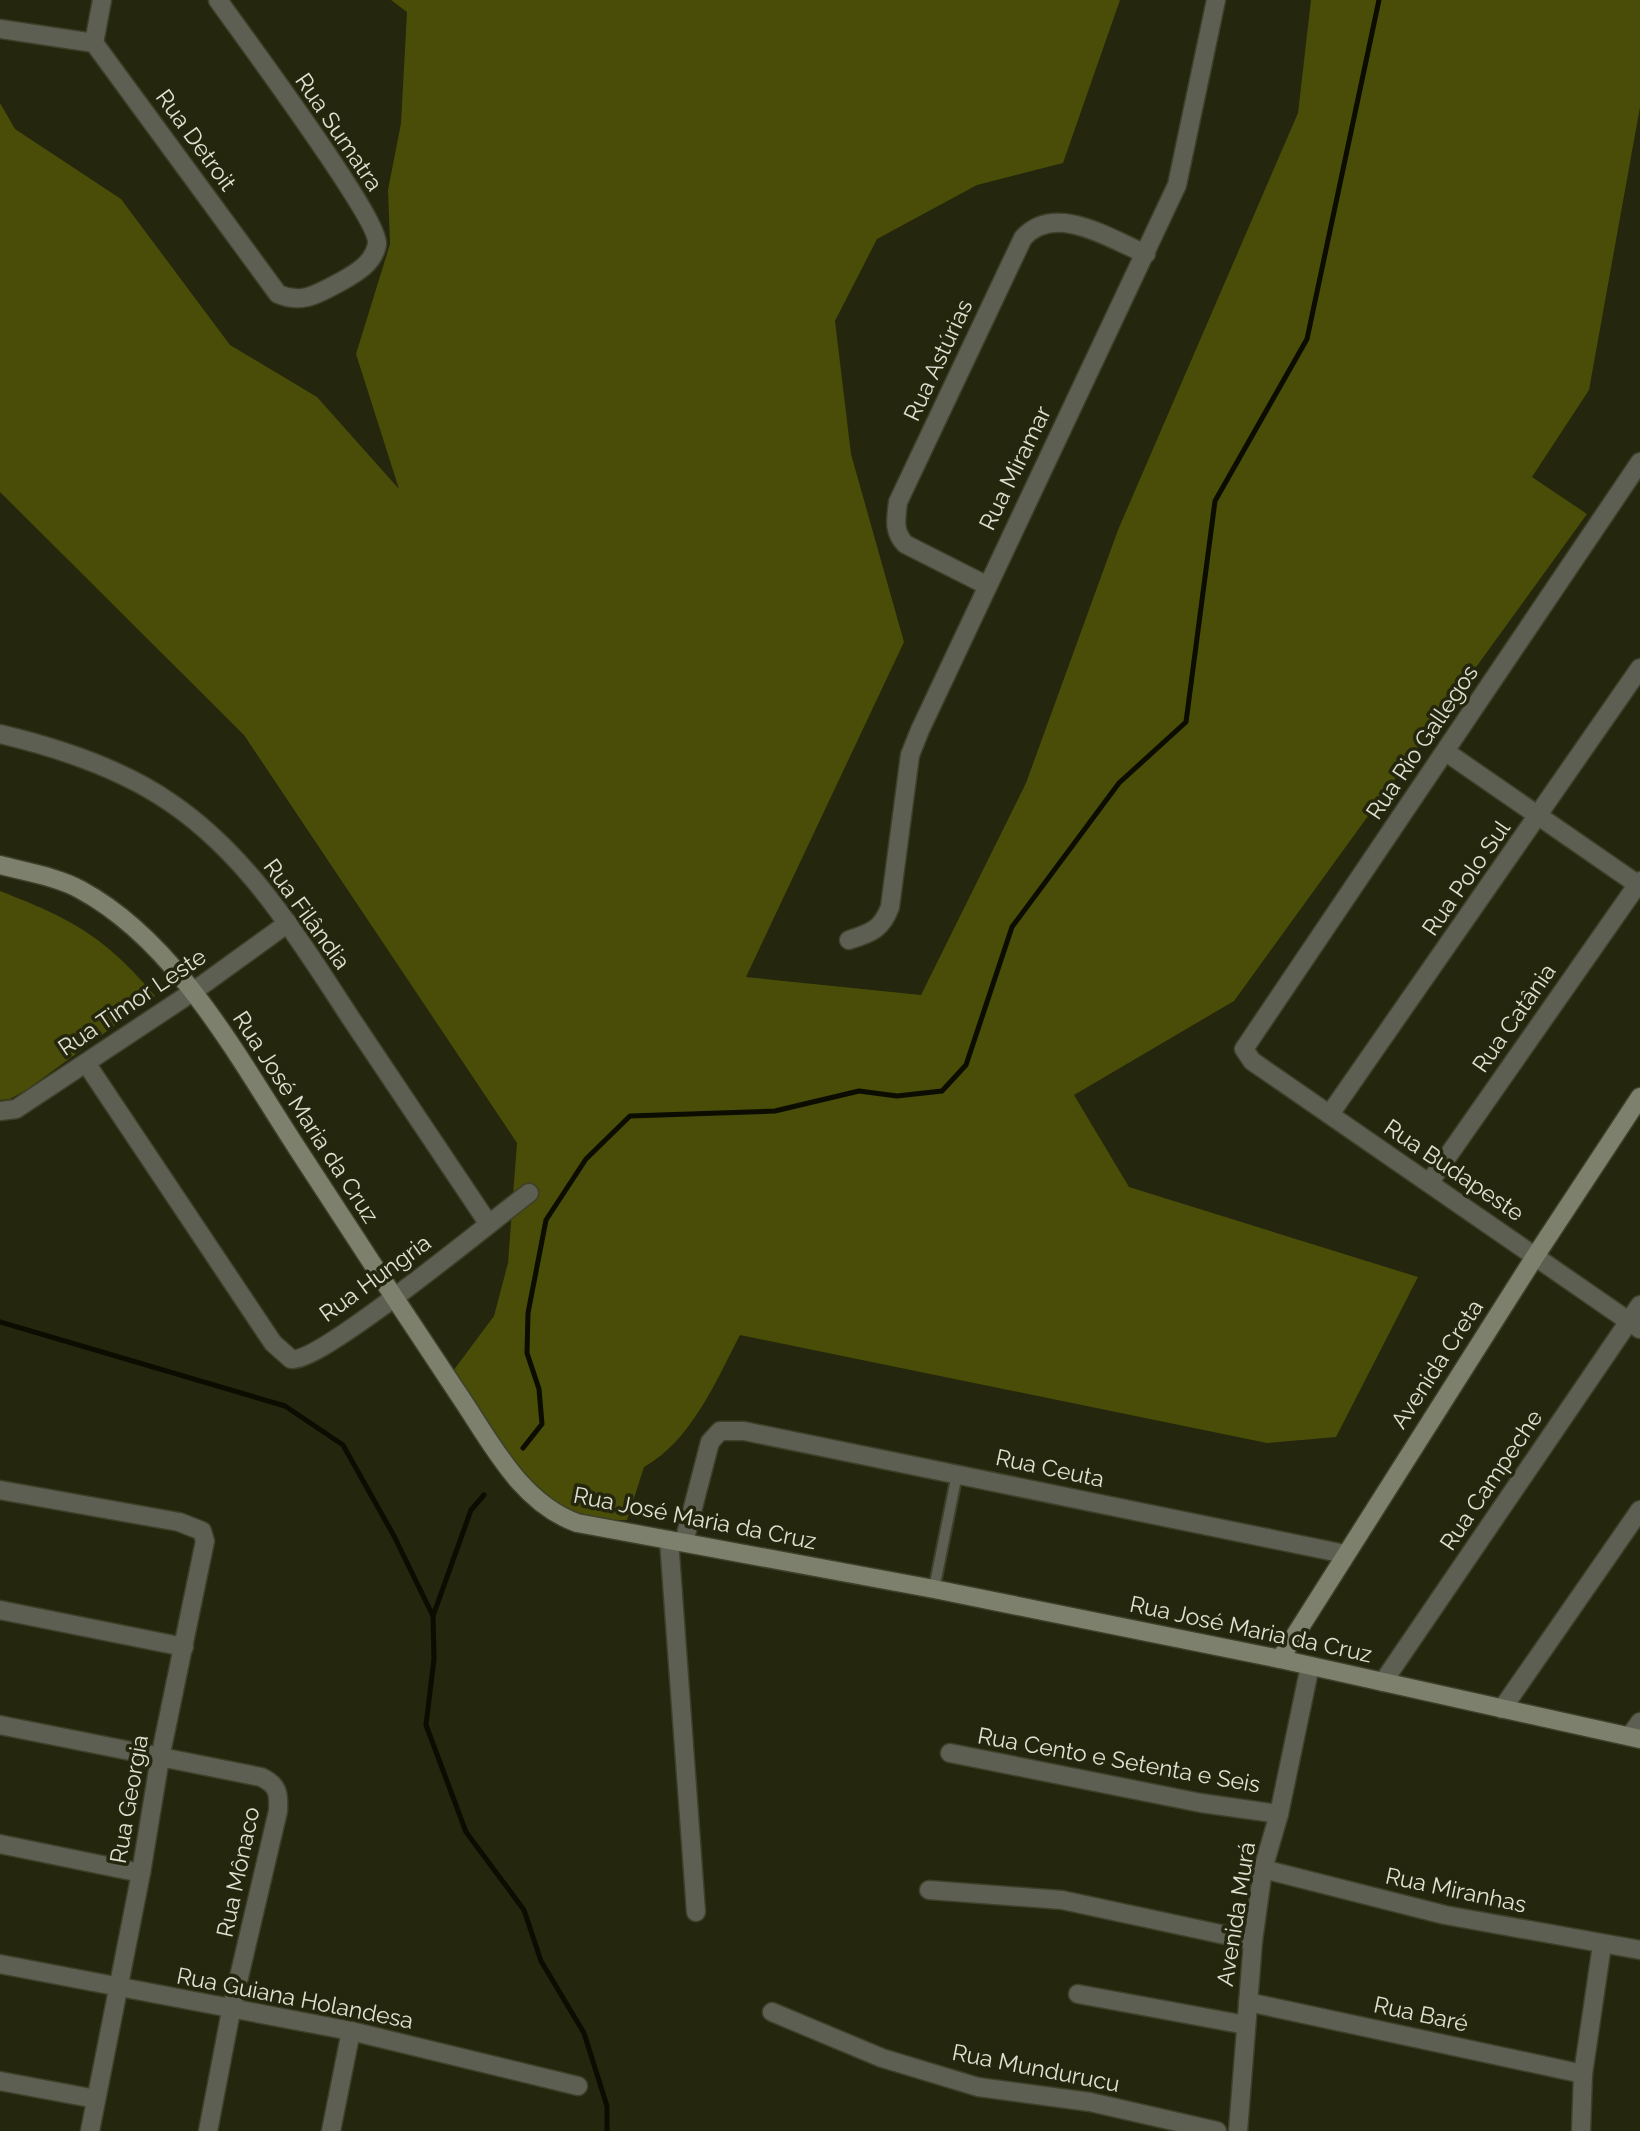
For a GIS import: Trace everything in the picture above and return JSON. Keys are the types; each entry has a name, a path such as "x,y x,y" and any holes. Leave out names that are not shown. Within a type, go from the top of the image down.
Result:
{"street":[{"path":"0,29 94,43 102,0"},
{"name":"Rua Sumatra","path":"218,0 345,182 376,233 377,244 372,256 360,271 334,285"},
{"name":"Rua Miramar","path":"849,940 875,931 884,922 890,907 910,755 986,585 1177,185 1216,0"},
{"name":"Rua Detroit","path":"94,43 278,293 291,299 304,299 334,285"},
{"name":"Rua Astúrias","path":"986,585 905,544 897,536 895,523 898,502 1023,238 1033,227 1059,222 1077,226 1146,254"},
{"name":"Rua Rio Gallegos","path":"1244,1049 1640,462"},
{"name":"Rua Polo Sul","path":"1330,1114 1640,668"},
{"name":"Rua Filândia","path":"0,734 41,744 104,768 170,802 244,867 288,923 488,1223"},
{"path":"1446,752 1639,884"},
{"name":"Rua José Maria da Cruz","path":"0,865 80,889 123,920 194,991 394,1297 515,1476 544,1506 576,1523 934,1589 1310,1665 1502,1709 1637,1732"},
{"name":"Rua Catânia","path":"1429,1183 1639,884"},
{"name":"Rua Timor Leste","path":"0,1111 16,1109 194,991 288,923"},
{"name":"Rua Budapeste","path":"1244,1049 1252,1061 1634,1325"},
{"name":"Rua Hungria","path":"86,1063 273,1343 291,1359 298,1361 310,1356 394,1297 529,1193"},
{"name":"Avenida Creta","path":"1280,1659 1536,1255 1640,1097"},
{"name":"Rua Campeche","path":"1383,1682 1634,1325 1640,1305"},
{"name":"Rua Ceuta","path":"677,1541 710,1442 720,1431 744,1431 1345,1554"},
{"name":"Rua Georgia","path":"0,1490 194,1526 202,1531 205,1541 160,1758 141,1872 90,2131"},
{"path":"1502,1709 1640,1510"},
{"path":"677,1541 696,1912"},
{"path":"0,1610 184,1647"},
{"name":"Avenida Murá","path":"1238,2131 1253,1941 1263,1869 1279,1814 1310,1665"},
{"path":"0,1726 160,1758"},
{"name":"Rua Cento e Setenta e Seis","path":"950,1753 1201,1803 1279,1814"},
{"name":"Rua Mônaco","path":"160,1758 239,1773 274,1783 279,1795 208,2131"},
{"path":"0,1844 141,1872"},
{"name":"Rua Miranhas","path":"1263,1869 1445,1915 1640,1950"},
{"path":"929,1890 1062,1900 1253,1941"},
{"path":"1581,2131 1583,2074 1602,1945"},
{"name":"Rua Guiana Holandesa","path":"0,1964 232,2011 351,2031 578,2087"},
{"path":"1078,1994 1246,2025"},
{"name":"Rua Baré","path":"1248,2003 1583,2074"},
{"name":"Rua Mundurucu","path":"772,2012 882,2058 978,2087 1090,2102 1217,2131"},
{"path":"331,2131 351,2031"},
{"path":"0,2081 96,2099"}],"lane":[{"path":"934,1589 957,1474"}],"shaded area":[{"path":"391,0 1120,0 1063,163 977,185 877,239 835,321 851,454 904,642 746,977 921,995 1026,783 1118,530 1298,113 1311,0 1640,0 1640,107 1589,390 1532,477 1587,514 1234,1001 1074,1095 1129,1187 1418,1277 1336,1437 1267,1443 740,1335 701,1409 689,1426 661,1456 644,1467 627,1520 583,1516 552,1501 519,1469 490,1429 453,1371 494,1316 508,1263 517,1143 244,735 0,492 0,103 15,129 121,199 230,345 317,397 399,489 356,354 390,244 388,190 401,123 407,12"},
{"path":"0,891 85,931 119,958 155,996 28,1089 10,1099 0,1100"}],"waterway":[{"path":"523,1448 542,1424 539,1389 527,1353 528,1313 546,1220 586,1159 630,1116 775,1111 859,1091 897,1096 942,1091 966,1065 1012,927 1119,783 1186,722 1215,501 1307,339 1379,0"},
{"path":"0,1322 285,1406 343,1445 394,1536 433,1616"},
{"path":"484,1495 471,1510 433,1616 434,1659 426,1725 466,1832 524,1910 541,1961 584,2033 607,2106 607,2131"}]}
